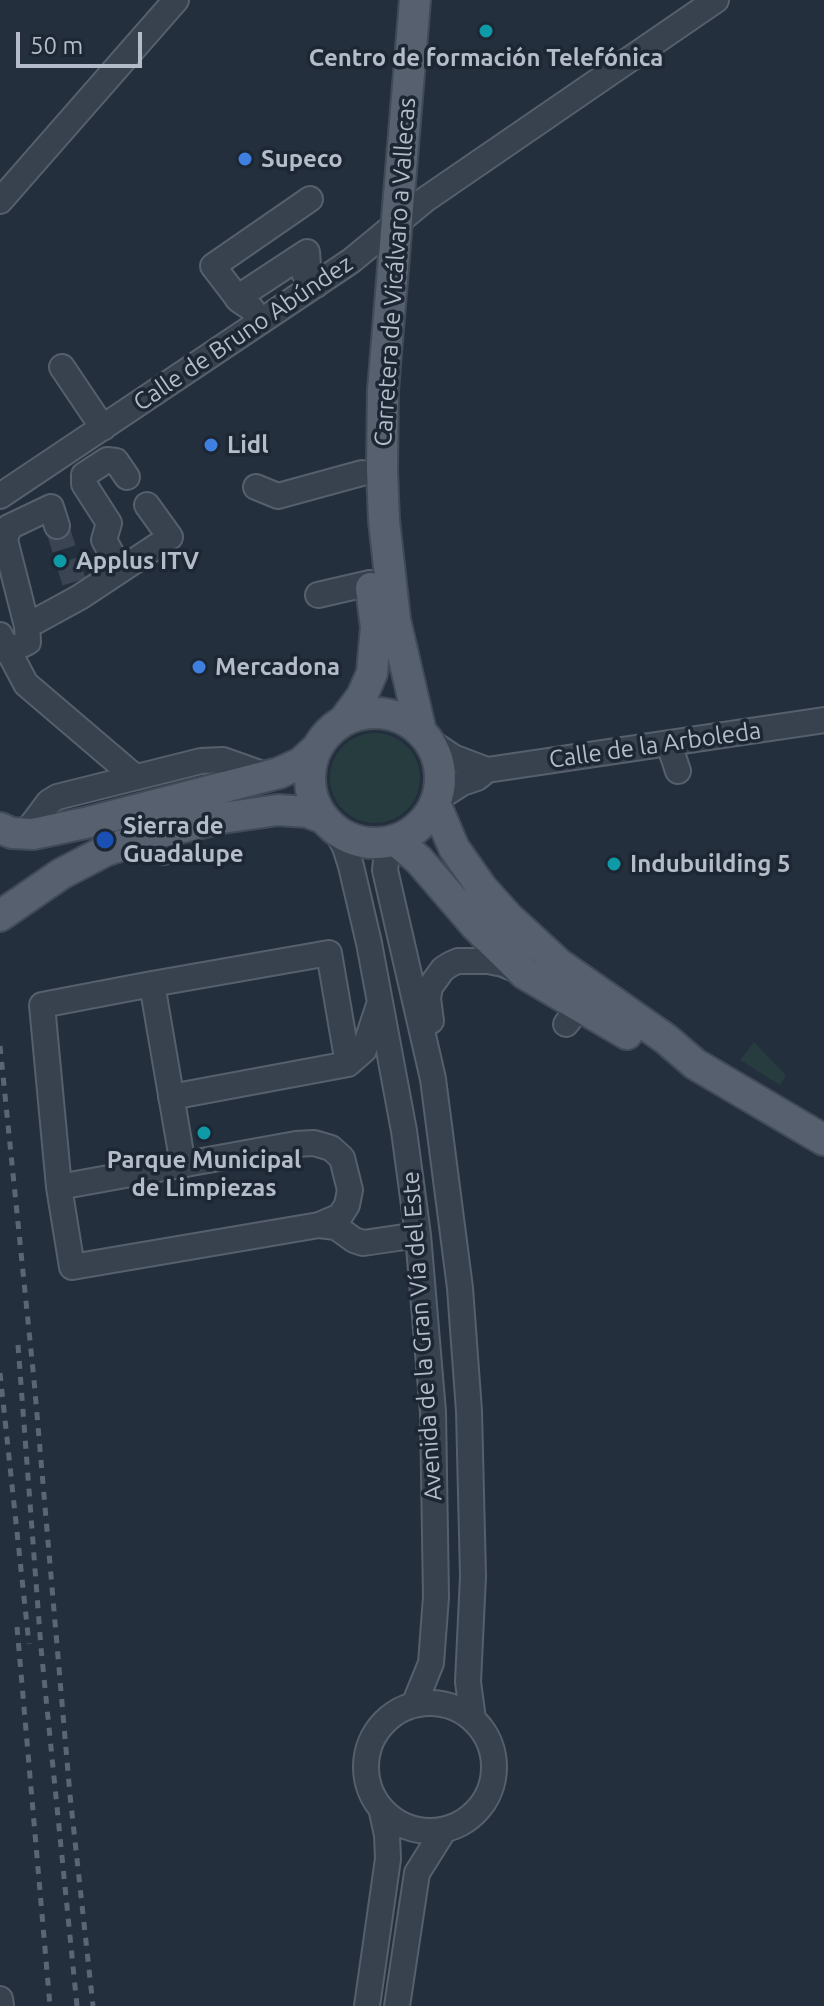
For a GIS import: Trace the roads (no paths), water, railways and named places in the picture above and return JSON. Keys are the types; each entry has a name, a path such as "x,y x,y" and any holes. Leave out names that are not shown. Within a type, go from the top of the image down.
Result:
{"main road":[{"name":"Carretera de Vicálvaro a Vallecas","path":"398,0 386,230 383,508 395,620 425,737"},
{"name":"Carretera de Vicálvaro a Vallecas","path":"345,719 362,696 374,665 376,627 363,516 362,407 415,0"},
{"path":"0,916 61,874 105,851 160,843 222,818 278,810 307,812 361,841 393,841 425,821 436,802 440,767 425,737 400,719 385,715 356,716 345,719 325,736 301,763 268,776 47,832 12,831"},
{"path":"316,749 310,784 313,798 329,824"},
{"path":"436,802 459,857 508,917 559,964 666,1039 698,1054 824,1140"},
{"path":"393,841 419,860 475,925 573,1016 658,1052 698,1054"}],"street":[{"path":"0,201 176,0"},
{"name":"Calle de Bruno Abúndez","path":"0,496 260,321 310,279 358,256 386,230 716,0"},
{"path":"260,321 251,308 237,298 213,266 310,199"},
{"path":"246,243 274,273"},
{"path":"237,298 307,252 310,279"},
{"path":"62,367 103,428"},
{"path":"120,569 104,540 109,523 84,484 84,475 107,460 116,461 127,477"},
{"path":"256,487 278,496 362,473"},
{"path":"27,626 77,589 120,569 163,542 147,505"},
{"path":"57,526 51,507 9,527 5,540 27,626 28,642 4,644 26,684 128,770"},
{"path":"318,595 370,583"},
{"name":"Calle de la Arboleda","path":"436,802 487,770 824,720"},
{"path":"425,737 453,757 487,770"},
{"path":"669,744 678,771"},
{"path":"12,831 57,797 128,770 216,760 268,776"},
{"name":"Avenida de la Gran Vía del Este","path":"329,824 345,847 351,866 381,998 418,1235 433,1412 436,1597 431,1663 414,1705"},
{"name":"Avenida de la Gran Vía del Este","path":"393,841 387,853 385,870 433,1079 460,1288 469,1411 473,1576 468,1682 473,1719"},
{"path":"59,1187 314,1143 331,1148 342,1158 350,1190 347,1205 340,1216 319,1225 72,1267 59,1187 42,1005 329,953 348,1064"},
{"path":"433,1079 435,1038 428,998 435,978 443,969 458,961 488,961 525,974"},
{"path":"152,984 183,1165"},
{"path":"171,1097 348,1064 361,1054 369,1039 381,998"},
{"path":"319,1225 336,1227 363,1243 418,1235"},
{"path":"367,2006 388,1859 382,1812 366,1781 365,1760 371,1738 381,1723 397,1711 414,1705 445,1704 473,1719 484,1731 494,1754 494,1777 478,1812 460,1825 428,1831 411,1828 382,1812"},
{"path":"397,2006 417,1873 444,1830"},
{"path":"0,1999 1,2006"}],"tunnel":[{"path":"57,526 74,582"}],"railway":[{"path":"0,1046 34,1380 70,1795 93,2006"},
{"path":"18,1345 41,1648 77,2006"},
{"path":"0,1373 29,1644"},
{"path":"17,1627 50,2006"}],"place":[{"name":"Centro de formación Telefónica","path":"486,31"},
{"name":"Supeco","path":"245,159"},
{"name":"Lidl","path":"211,445"},
{"name":"Applus ITV","path":"60,561"},
{"name":"Mercadona","path":"199,667"},
{"name":"Sierra de Guadalupe","path":"105,840"},
{"name":"Indubuilding 5","path":"614,864"},
{"name":"Parque Municipal de Limpiezas","path":"204,1133"}]}
